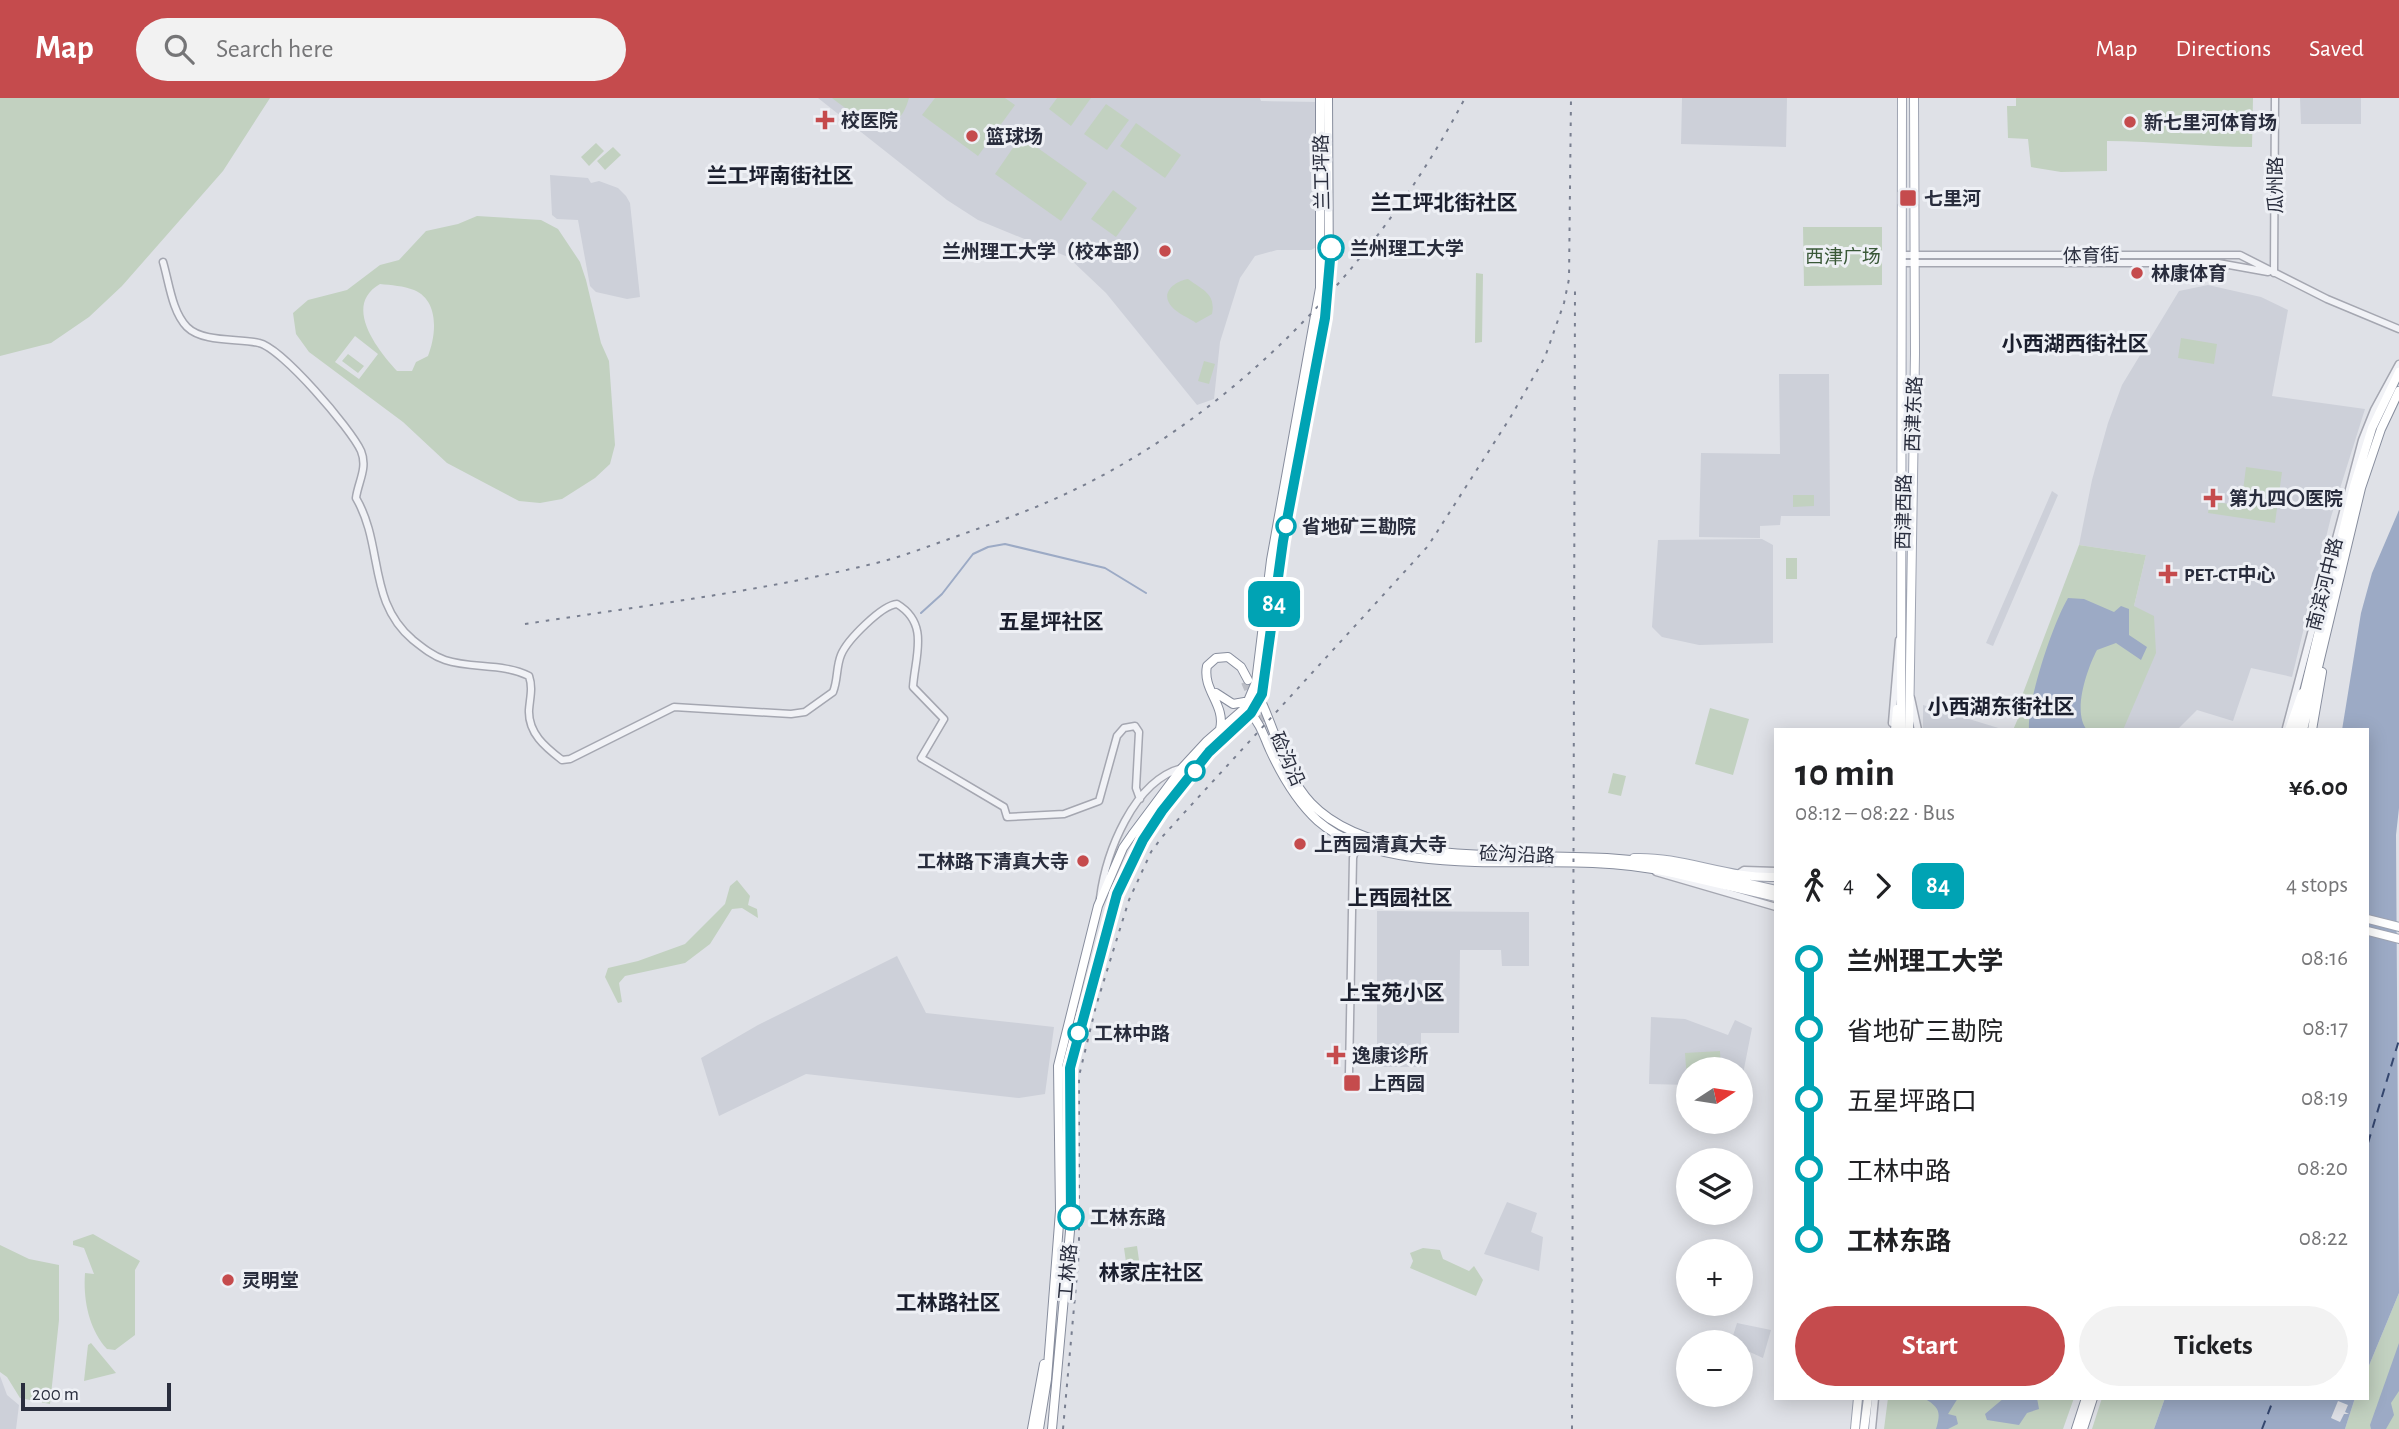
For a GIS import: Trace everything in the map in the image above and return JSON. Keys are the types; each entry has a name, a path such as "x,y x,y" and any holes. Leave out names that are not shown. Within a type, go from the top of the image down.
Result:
{"main road":[{"name":"兰工坪路","path":"1255,700 1275,540 1320,288 1320,98"},
{"name":"兰工坪路","path":"1255,700 1328,299 1331,177 1328,98"},
{"path":"1902,98 1903,257"},
{"name":"西津东路","path":"1910,728 1914,98"},
{"name":"西津西路","path":"1901,728 1903,257"},
{"name":"南滨河中路","path":"2295,728 2354,486 2372,428 2399,372"},
{"name":"南滨河中路","path":"2304,728 2361,488 2399,391"},
{"path":"2312,728 2320,692 2324,648"},
{"path":"1220,729 1221,712 1206,680 1207,666 1216,658 1228,656 1241,667 1247,681 1239,669 1227,660 1215,663 1209,673 1212,688 1219,698 1233,704 1255,700"},
{"path":"1894,728 1902,685"},
{"path":"2288,728 2305,688"},
{"name":"工林路","path":"1055,1429 1071,1220 1069,1076 1096,962 1117,894 1143,840 1162,811 1209,752 1251,713 1255,700"},
{"name":"工林路","path":"1049,1337 1060,1210 1058,1066 1098,906 1123,848 1182,768 1220,729 1255,700"},
{"name":"硷沟沿","path":"1255,700 1286,778 1312,816 1333,832 1357,839"},
{"name":"硷沟沿","path":"1251,713 1265,722 1299,789 1310,803 1357,839"},
{"name":"硷沟沿路","path":"1357,839 1457,852 1634,858 1674,870"},
{"name":"硷沟沿路","path":"1357,839 1402,854 1456,860 1674,870"},
{"path":"1634,858 1665,858 1738,875 1774,877"},
{"path":"1674,870 1774,890"},
{"path":"1674,870 1774,896"},
{"path":"2369,919 2399,927"},
{"path":"2369,931 2399,939"},
{"path":"1032,1429 1049,1337"},
{"path":"1039,1429 1047,1379 1049,1337"},
{"path":"1855,1429 1858,1400"},
{"path":"1864,1429 1868,1400"},
{"path":"2076,1429 2085,1400"},
{"path":"2083,1429 2093,1400"}],"street":[{"name":"瓜州路","path":"2274,273 2276,98"},
{"name":"体育街","path":"1915,259 2240,255 2399,329"},
{"name":"体育街","path":"1903,257 2218,263 2274,273"},
{"path":"163,262 177,312 188,328 227,341 262,343 325,400 361,452 364,473 356,498 365,513 379,588 397,626 424,649 443,659 515,669 529,676 531,726 541,745 562,760 570,759 674,708 790,715 805,712 833,692 841,654 849,641 892,604 906,611 920,634 913,687 944,719 921,758 1004,807 1007,817 1063,814 1099,801 1117,736 1124,728 1135,726 1139,732 1136,788 1140,799"},
{"name":"南滨河中路","path":"2288,728 2362,440 2374,410 2399,364"},
{"path":"1894,728 1895,662 1902,628"},
{"path":"1911,696 1918,728"},
{"path":"1098,906 1103,871 1115,838 1140,799 1169,771 1182,768"},
{"path":"1349,1074 1353,858 1357,839"},
{"path":"1644,867 1672,879 1754,898 1774,906"},
{"path":"1738,875 1744,870 1774,871"},
{"path":"1872,1429 1875,1400"}],"shaded area":[{"name":"兰州理工大学（校本部）","path":"818,98 1260,98 1261,101 1320,102 1322,244 1311,250 1277,250 1255,256 1240,278 1220,342 1214,399 1197,405 1106,293 1068,257 978,220 947,200"},
{"path":"1682,98 1787,98 1786,147 1681,144"},
{"path":"2300,98 2361,98 2361,124 2301,124"},
{"path":"550,175 588,178 591,183 599,181 618,188 626,196 630,203 640,297 627,299 596,292 590,286 578,220 557,219 552,215"},
{"name":"第九四〇医院","path":"2208,285 2261,297 2288,310 2272,396 2365,409 2331,517 2292,677 2251,668 2233,721 2197,710 2179,728 2113,728 2134,606 2146,555 2079,545 2092,480 2122,385 2179,291"},
{"path":"1779,374 1829,374 1830,516 1781,516 1780,525 1760,526 1760,538 1699,537 1701,453 1780,454"},
{"path":"2052,491 2058,495 1993,646 1986,643"},
{"path":"1762,539 1773,545 1773,643 1699,645 1662,637 1652,627 1658,540"},
{"path":"1923,705 1998,728 1923,728"},
{"path":"1377,911 1529,912 1529,966 1502,966 1501,950 1460,950 1459,1033 1421,1033 1421,1067 1377,1067"},
{"path":"897,956 926,1013 1054,1027 1045,1094 1019,1098 806,1074 719,1116 701,1058 758,1025"},
{"path":"1651,1017 1685,1019 1728,1035 1735,1020 1752,1028 1746,1057 1676,1057 1676,1085 1649,1084"},
{"path":"1507,1202 1537,1213 1531,1232 1543,1237 1539,1271 1484,1254"},
{"path":"1737,1323 1771,1330 1763,1358 1753,1353 1753,1330 1735,1330"},
{"path":"0,1376 7,1395 19,1405 16,1429 0,1429"}],"green space":[{"path":"0,98 270,98 223,171 122,286 89,317 51,343 0,356"},
{"path":"832,98 909,98 903,113 895,122 885,125 864,120"},
{"name":"篮球场","path":"935,98 1005,98 1015,105 978,156 922,115"},
{"path":"1057,98 1091,98 1071,126 1049,109"},
{"name":"新七里河体育场","path":"2016,98 2253,98 2252,147 2107,141 2107,171 2061,172 2031,167 2028,139 2008,138 2007,106 2016,106"},
{"path":"1106,104 1129,120 1107,150 1084,134"},
{"path":"1136,123 1181,155 1165,178 1120,146"},
{"path":"1021,136 1087,183 1061,221 995,174"},
{"path":"596,143 604,151 589,166 581,157"},
{"path":"613,147 621,155 605,170 597,161"},
{"path":"1113,190 1137,208 1116,237 1091,219"},
{"path":"477,216 541,220 558,229 580,262 601,343 609,361 615,445 610,464 595,478 562,499 540,503 519,501 447,463 403,422 309,352 296,334 293,313 308,300 347,290 380,265 399,260 426,231 458,224","holes":["380,284 414,290 422,295 432,310 434,329 431,348 428,356 416,362 412,371 397,371 380,351 367,327 364,303 369,293","355,336 378,354 359,379 335,362"]},
{"name":"西津广场","path":"1803,227 1882,227 1882,285 1804,286"},
{"path":"1476,273 1483,274 1482,342 1475,343"},
{"path":"1188,279 1207,293 1213,307 1212,314 1196,323 1174,309 1167,297 1170,288"},
{"path":"2181,338 2217,344 2214,364 2178,358"},
{"path":"348,354 364,366 358,373 342,361"},
{"path":"1204,361 1215,364 1209,384 1198,381"},
{"path":"2246,467 2282,472 2275,523 2208,513 2210,501 2241,506"},
{"path":"1793,495 1814,495 1814,506 1793,507"},
{"path":"2079,545 2146,555 2134,606 2154,616 2156,653 2124,728 2014,728 2023,707 2020,701"},
{"path":"1786,558 1797,558 1797,579 1786,579"},
{"path":"1710,708 1749,719 1733,775 1695,764"},
{"path":"1613,773 1626,776 1621,796 1608,793"},
{"path":"737,880 750,896 748,905 757,909 758,918 742,908 732,909 710,944 685,963 625,976 619,983 622,1002 618,1003 605,977 608,968 638,961 685,944 725,904 730,886"},
{"path":"1720,1051 1720,1057 1685,1057 1685,1053"},
{"path":"93,1234 140,1261 135,1270 135,1335 115,1350 107,1349 92,1323 86,1304 85,1273 94,1274 84,1248 73,1245 73,1241"},
{"path":"0,1245 29,1259 59,1265 59,1320 50,1404 20,1398 7,1377 0,1372"},
{"path":"1137,1246 1140,1267 1127,1269 1124,1248"},
{"path":"1423,1248 1440,1250 1443,1259 1469,1271 1474,1266 1483,1280 1476,1296 1410,1268 1413,1261 1410,1253"},
{"path":"2399,1293 2399,1429 2345,1429 2354,1400 2369,1400 2369,1366"},
{"path":"91,1343 116,1373 84,1381 88,1345"},
{"path":"1888,1400 2073,1400 2063,1429 1884,1429"},
{"path":"2101,1400 2164,1400 2154,1429 2092,1429"}],"water":[{"path":"2399,510 2399,808 2396,835 2399,1293 2369,1366 2369,728 2342,728 2361,613 2372,573"},
{"path":"2068,598 2084,599 2114,612 2121,606 2129,609 2129,635 2147,647 2141,660 2116,643 2097,650 2085,679 2081,702 2086,728 2029,728 2032,701 2042,663"},
{"path":"2399,1343 2399,1391 2391,1403 2394,1415 2386,1429 2371,1429 2370,1425"},
{"path":"1927,1400 1957,1400 1948,1414 1956,1416 1958,1424 1948,1429 1936,1429 1938,1411"},
{"path":"2002,1400 2037,1400 2039,1409 2027,1413 2019,1425 1987,1420 1985,1414"},
{"path":"2164,1400 2354,1400 2345,1429 2154,1429"}],"pier":[{"path":"2338,1401 2348,1405 2345,1412 2349,1414 2344,1414 2340,1422 2331,1418"}],"waterway":[{"path":"921,613 942,594 973,554 988,547 1005,544 1105,568 1146,593"}],"ferry route":[{"path":"2369,1140 2399,1040"},
{"path":"2262,1429 2273,1400"}],"tunnel":[{"path":"1245,682 1265,728"}],"railway":[{"path":"525,624 742,591 882,562 1033,508 1123,464 1183,425 1241,380 1294,331 1344,277 1389,220 1429,160 1465,98"},
{"path":"1063,1429 1079,1252 1079,1076 1096,1006 1129,900 1151,852 1162,837 1428,546 1510,418 1545,357 1564,303 1569,279 1571,98"},
{"path":"1572,1429 1575,285"}],"bus line":[{"name":"84","path":"1071,1217 1068,1099 1070,1068 1096,962 1117,894 1143,840 1162,811 1180,792 1209,752 1251,713 1262,694 1277,576 1325,318 1331,248"}],"place":[{"name":"校医院","path":"825,120"},
{"name":"新七里河体育场","path":"2130,122"},
{"name":"篮球场","path":"972,136"},
{"name":"七里河","path":"1908,198"},
{"name":"兰州理工大学","path":"1331,248"},
{"name":"兰州理工大学（校本部）","path":"1165,251"},
{"name":"林康体育","path":"2137,273"},
{"name":"第九四〇医院","path":"2213,498"},
{"name":"省地矿三勘院","path":"1286,526"},
{"name":"PET-CT中心","path":"2168,574"},
{"name":"上西园清真大寺","path":"1300,844"},
{"name":"工林路下清真大寺","path":"1083,861"},
{"name":"工林中路","path":"1078,1033"},
{"name":"逸康诊所","path":"1336,1055"},
{"name":"上西园","path":"1352,1083"},
{"name":"工林东路","path":"1071,1217"},
{"name":"灵明堂","path":"228,1280"}],"district":[{"name":"兰工坪南街社区","path":"780,176"},
{"name":"兰工坪北街社区","path":"1444,203"},
{"name":"小西湖西街社区","path":"2075,344"},
{"name":"五星坪社区","path":"1051,622"},
{"name":"小西湖东街社区","path":"2001,707"},
{"name":"上西园社区","path":"1400,898"},
{"name":"上宝苑小区","path":"1392,993"},
{"name":"林家庄社区","path":"1151,1273"},
{"name":"工林路社区","path":"948,1303"}]}
